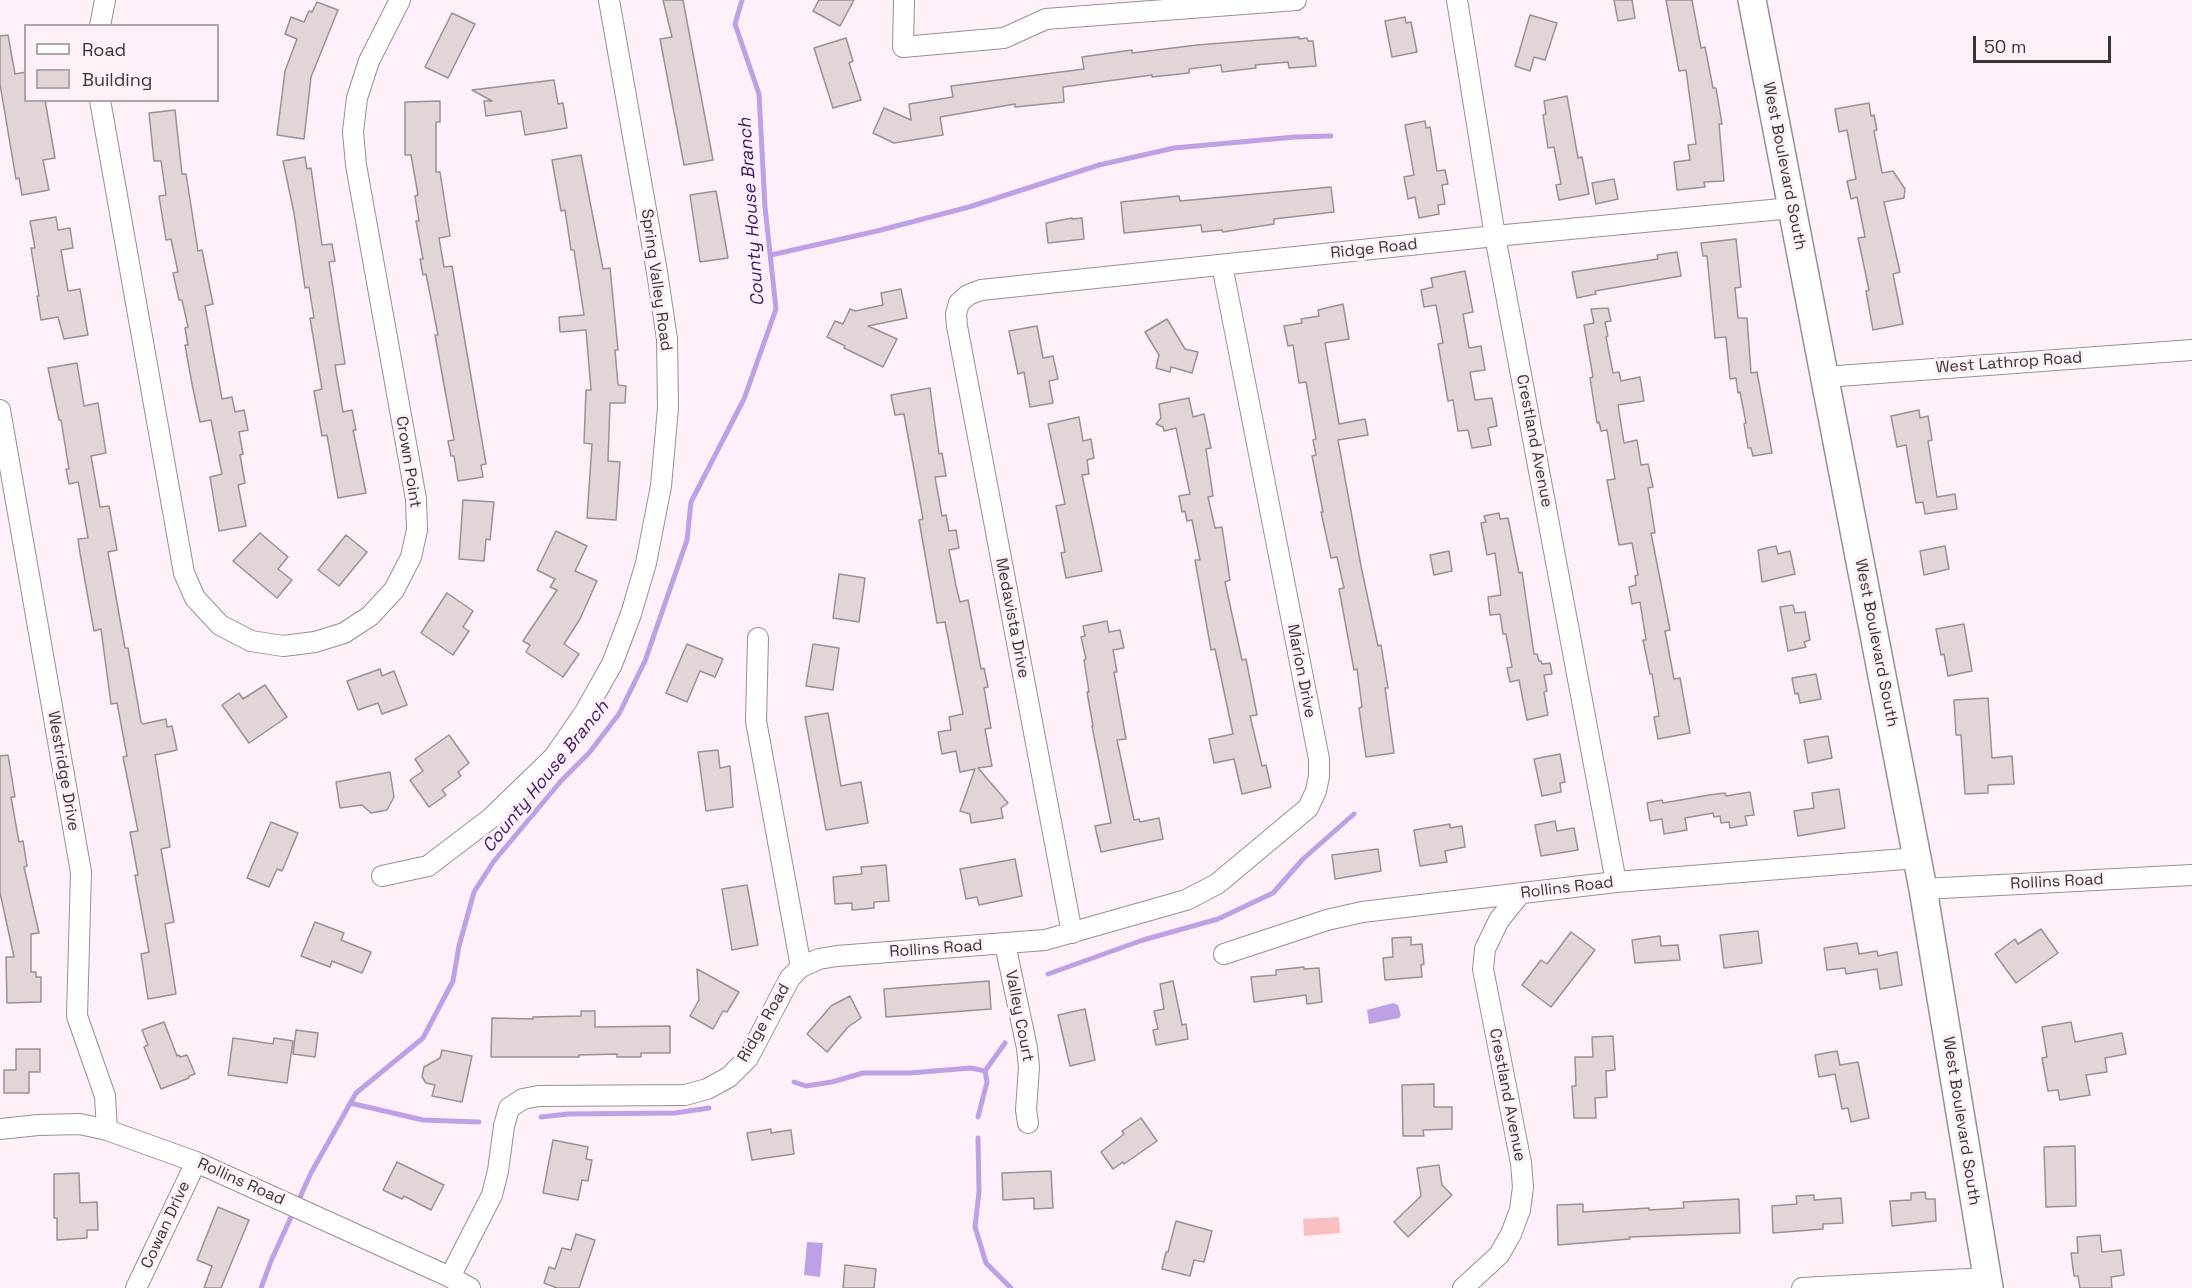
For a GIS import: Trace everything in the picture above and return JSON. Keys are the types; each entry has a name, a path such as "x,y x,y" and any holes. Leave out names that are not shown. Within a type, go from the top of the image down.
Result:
{"main road":[{"name":"West Boulevard South","path":"1752,0 1923,890 1988,1283"}],"street":[{"path":"100,24 105,0"},
{"name":"Crown Point","path":"100,102 184,573 195,598 220,625 251,640 283,646 315,642 344,633 369,616 394,590 411,556 417,530 416,500 356,165 353,132 357,98 369,61 400,0"},
{"name":"Spring Valley Road","path":"382,876 428,866 491,818 554,757 585,712 612,664 631,614 646,562 661,486 668,408 667,339 609,0"},
{"path":"904,0 903,47 1004,38 1046,19 1296,0"},
{"name":"Crestland Avenue","path":"1456,0 1495,236 1616,882"},
{"name":"Ridge Road","path":"959,303 968,295 981,291 1495,236 1792,208"},
{"name":"Marion Drive","path":"1072,933 1186,900 1217,884 1308,808 1316,791 1319,776 1318,759 1222,266"},
{"name":"Medavista Drive","path":"959,303 956,314 957,326 1072,933"},
{"name":"West Lathrop Road","path":"1825,377 2192,350"},
{"name":"Westridge Drive","path":"0,411 81,872 77,1016 105,1096 107,1130"},
{"name":"Ridge Road","path":"450,1277 492,1195 509,1108 523,1099 538,1096 685,1095 707,1089 729,1077 748,1058 790,978 801,967 756,721 758,638"},
{"name":"Rollins Road","path":"1224,954 1327,920 1362,912 1616,882 1917,858"},
{"name":"Rollins Road","path":"1923,890 2192,875"},
{"name":"Crestland Avenue","path":"1463,1288 1499,1255 1520,1210 1521,1163 1483,969 1485,949 1499,920 1520,894"},
{"name":"Rollins Road","path":"801,967 819,959 837,956 1005,944 1045,940 1072,933"},
{"name":"Valley Court","path":"1005,944 1028,1058 1028,1123"},
{"name":"Rollins Road","path":"0,1130 38,1125 80,1124 107,1130 196,1162 283,1200 470,1288"},
{"name":"Cowan Drive","path":"136,1288 196,1162"},
{"path":"1802,1288 1988,1283"}],"shaded area":[{"path":"1393,1003 1398,1005 1401,1015 1399,1018 1369,1024 1367,1010"},
{"path":"1339,1217 1340,1233 1304,1236 1303,1219"},
{"path":"807,1242 823,1243 820,1277 804,1275"}],"building":[{"path":"663,0 683,0 713,160 684,165 660,39 672,37"},
{"path":"819,0 854,0 840,26 813,11"},
{"path":"1614,0 1632,0 1635,18 1618,21"},
{"path":"1666,0 1692,0 1701,48 1705,47 1713,88 1716,88 1722,124 1719,124 1724,181 1704,182 1705,187 1677,190 1674,162 1690,160 1688,145 1696,144 1686,70 1679,71"},
{"path":"317,2 338,10 311,77 304,139 277,135 285,71 297,39 285,34 291,17 304,22 309,11 312,12"},
{"path":"452,13 475,24 448,78 425,67"},
{"path":"1530,15 1557,23 1545,60 1534,57 1530,71 1515,66"},
{"path":"1405,17 1406,23 1411,22 1417,52 1392,57 1385,21"},
{"path":"8,35 15,74 24,72 24,102 45,102 55,158 43,160 49,190 22,195 19,178 16,179 0,84 0,36"},
{"path":"1299,37 1299,39 1307,38 1308,41 1313,41 1316,66 1289,68 1288,62 1255,65 1256,68 1222,72 1221,65 1189,69 1189,73 1152,77 1152,75 1063,87 1064,102 1015,107 1015,104 940,117 943,135 894,143 873,133 884,108 911,120 909,104 953,97 951,86 1084,69 1082,57 1132,50 1132,53"},
{"path":"846,38 853,61 849,63 861,100 833,108 814,48"},
{"path":"554,80 558,104 563,103 567,128 525,135 521,111 486,116 484,101 492,101 472,90"},
{"path":"1567,96 1578,158 1582,157 1589,194 1559,200 1556,185 1561,184 1554,147 1548,148 1543,115 1546,114 1544,101"},
{"path":"440,101 440,122 436,122 436,172 440,172 450,236 439,238 444,267 452,266 486,464 481,465 483,477 458,481 454,456 451,456 448,441 454,440 435,335 438,335 426,274 423,275 420,259 423,259 416,221 419,221 415,196 418,195 411,155 405,155 405,102"},
{"path":"1869,103 1877,130 1874,131 1882,173 1893,171 1905,189 1904,198 1884,202 1900,272 1893,274 1903,324 1873,330 1866,291 1869,290 1858,238 1865,237 1857,197 1851,199 1847,181 1856,179 1847,130 1839,132 1835,109"},
{"path":"175,110 182,174 186,174 198,251 202,250 213,304 205,306 222,399 232,397 235,412 244,410 248,430 239,432 245,483 238,485 246,526 219,531 210,477 222,474 211,420 200,422 185,345 188,345 185,328 188,327 173,273 178,272 171,239 166,240 159,196 166,195 161,161 154,161 149,113"},
{"path":"1425,121 1426,128 1430,127 1437,171 1445,170 1448,184 1442,185 1445,204 1438,205 1439,214 1419,218 1415,197 1408,199 1404,177 1414,175 1405,125"},
{"path":"581,155 603,269 610,268 618,350 615,350 618,385 626,386 625,403 610,403 608,461 620,462 616,520 587,518 592,444 584,443 586,390 591,390 586,330 560,332 559,317 584,315 574,250 571,250 565,210 561,211 552,160"},
{"path":"305,157 307,169 311,168 322,245 332,244 335,261 329,262 345,364 335,365 343,412 352,410 356,430 353,430 366,493 338,498 327,435 322,436 314,391 322,389 310,318 314,318 309,287 305,288 294,213 283,161"},
{"path":"1614,179 1618,199 1596,204 1592,183"},
{"path":"1331,187 1334,212 1274,219 1274,224 1223,232 1222,230 1202,232 1201,225 1124,233 1121,202 1179,196 1180,201"},
{"path":"716,191 728,258 700,262 690,195"},
{"path":"56,217 58,230 70,228 73,248 61,250 68,291 80,289 88,335 64,339 58,317 41,320 31,248 35,248 30,221"},
{"path":"1082,218 1084,239 1048,243 1046,223"},
{"path":"1736,239 1741,287 1735,288 1738,318 1747,318 1751,373 1757,372 1772,453 1753,456 1751,448 1748,448 1744,424 1746,423 1736,378 1730,379 1726,337 1715,338 1707,256 1703,256 1701,243"},
{"path":"1677,252 1681,276 1595,291 1596,294 1577,298 1572,272 1658,259 1657,255"},
{"path":"1465,271 1473,312 1463,314 1469,348 1481,346 1485,370 1470,372 1475,400 1492,398 1497,426 1488,428 1491,445 1472,448 1468,430 1458,431 1453,400 1448,401 1438,344 1443,343 1436,305 1424,307 1421,290 1433,287 1431,278"},
{"path":"901,289 907,318 868,326 897,339 883,367 827,337 835,321 843,324 850,309 855,311 883,305 881,293"},
{"path":"1343,304 1349,339 1325,343 1339,424 1365,419 1368,435 1338,440 1361,566 1378,646 1381,645 1388,688 1385,688 1394,753 1366,757 1359,708 1362,707 1357,669 1354,670 1339,589 1344,588 1337,557 1331,558 1312,456 1316,455 1313,440 1316,439 1306,382 1299,383 1293,345 1288,346 1284,326 1302,323 1301,319 1319,316 1318,310"},
{"path":"1608,308 1611,321 1605,322 1608,336 1606,337 1613,373 1619,372 1621,381 1640,377 1644,401 1618,405 1624,443 1637,440 1641,465 1648,464 1650,473 1653,487 1648,488 1655,533 1651,533 1670,630 1665,631 1674,679 1680,678 1690,733 1658,739 1654,717 1659,716 1652,674 1650,674 1643,640 1646,640 1640,602 1632,604 1629,587 1636,585 1635,576 1638,575 1632,543 1619,545 1607,480 1615,479 1607,430 1601,431 1599,422 1597,423 1590,378 1593,377 1584,325 1594,323 1591,309"},
{"path":"1167,319 1185,349 1198,352 1192,373 1171,367 1170,372 1156,368 1159,355 1145,332"},
{"path":"1037,326 1043,358 1053,356 1058,379 1049,381 1053,403 1030,407 1024,372 1018,374 1009,331"},
{"path":"77,363 84,406 98,403 106,453 91,456 100,507 109,506 117,550 108,552 141,722 143,724 166,719 167,727 172,726 177,750 155,755 170,847 161,849 174,922 165,924 176,994 148,999 141,954 149,952 130,832 138,831 123,757 127,756 117,703 111,704 101,629 94,631 78,539 88,538 79,486 78,482 69,484 66,469 69,469 61,420 59,420 48,368"},
{"path":"930,388 939,454 942,453 946,476 935,477 942,516 946,515 949,531 956,530 959,548 949,550 956,586 960,602 968,600 981,669 984,668 988,687 984,688 991,728 985,729 992,766 978,768 1008,803 1001,808 1003,818 971,823 970,814 960,811 975,769 960,772 956,751 942,754 938,732 951,730 949,717 963,714 945,622 937,623 919,520 923,519 904,414 895,415 891,395"},
{"path":"1189,398 1193,417 1204,414 1211,448 1206,449 1213,496 1208,497 1215,528 1222,527 1230,580 1225,582 1242,660 1246,659 1257,715 1250,716 1262,766 1266,765 1271,787 1242,794 1234,759 1214,763 1209,739 1233,734 1215,649 1211,650 1195,560 1200,560 1192,520 1187,521 1185,511 1182,512 1179,496 1190,494 1176,428 1164,431 1163,427 1156,424 1161,418 1159,404"},
{"path":"1919,410 1920,418 1928,416 1932,440 1928,441 1937,497 1955,494 1957,509 1925,514 1923,502 1916,503 1906,445 1897,447 1891,416"},
{"path":"1079,417 1083,441 1091,439 1094,458 1087,460 1089,474 1082,475 1102,571 1066,578 1061,553 1065,552 1056,506 1065,504 1048,424"},
{"path":"463,500 494,502 490,540 486,539 484,561 459,559"},
{"path":"1499,513 1500,519 1508,518 1519,573 1522,572 1534,654 1537,654 1542,664 1550,663 1552,674 1544,675 1548,715 1527,720 1519,680 1510,682 1507,668 1512,667 1500,614 1490,615 1488,597 1501,595 1495,553 1487,555 1481,523 1486,522 1484,516"},
{"path":"556,531 587,546 575,571 597,581 580,619 564,644 579,654 563,677 526,652 530,645 523,641 557,590 550,587 555,579 537,570"},
{"path":"260,533 288,557 278,569 292,580 277,598 233,561"},
{"path":"346,535 367,552 339,586 318,570"},
{"path":"1776,546 1778,554 1790,551 1795,574 1762,582 1758,550"},
{"path":"1945,546 1949,569 1924,575 1920,551"},
{"path":"1449,551 1452,571 1434,575 1430,555"},
{"path":"839,574 865,578 859,622 833,618"},
{"path":"447,593 473,611 463,627 469,631 453,655 421,633"},
{"path":"1793,605 1795,613 1805,612 1810,640 1804,642 1806,647 1788,651 1780,607"},
{"path":"1107,621 1109,632 1120,630 1124,648 1113,650 1117,672 1114,672 1126,739 1117,740 1134,820 1139,819 1140,822 1159,818 1163,839 1101,852 1095,826 1111,823 1092,726 1084,660 1086,659 1081,637 1085,636 1083,626"},
{"path":"1964,624 1972,671 1948,676 1936,629"},
{"path":"687,644 723,659 715,677 700,671 687,702 666,693"},
{"path":"813,644 839,648 833,690 806,686"},
{"path":"380,669 382,676 394,671 407,705 382,714 378,703 358,710 347,681"},
{"path":"1816,674 1821,699 1800,703 1798,693 1795,694 1792,678"},
{"path":"265,685 287,717 249,743 222,705 239,693 243,699"},
{"path":"1988,698 1992,758 2012,756 2014,784 1988,785 1988,793 1965,794 1961,735 1956,735 1954,700"},
{"path":"828,713 841,786 861,782 868,823 826,830 805,717"},
{"path":"449,735 469,763 458,772 461,776 442,790 446,795 429,807 410,780 423,771 415,759"},
{"path":"1828,736 1832,758 1808,763 1804,740"},
{"path":"718,750 720,768 730,766 733,807 706,811 698,752"},
{"path":"1560,754 1565,782 1560,783 1561,792 1542,796 1534,759"},
{"path":"8,755 15,797 11,797 19,842 23,841 27,866 24,867 39,933 31,934 31,972 36,972 36,977 41,977 41,1002 7,1003 6,957 14,957 0,893 0,756"},
{"path":"390,772 394,797 387,810 371,813 362,805 340,808 336,782"},
{"path":"1839,789 1845,828 1798,836 1794,811 1814,808 1812,793"},
{"path":"1750,792 1754,815 1745,816 1747,825 1730,828 1729,822 1721,823 1720,816 1714,817 1713,813 1685,818 1687,830 1664,834 1662,819 1650,821 1647,803"},
{"path":"1555,821 1557,831 1574,828 1578,850 1541,856 1535,825"},
{"path":"271,822 298,833 282,871 277,869 269,887 247,878"},
{"path":"1450,824 1450,828 1462,826 1465,847 1445,851 1447,862 1420,866 1414,830"},
{"path":"1378,849 1381,871 1335,879 1332,855"},
{"path":"1015,859 1022,896 979,905 977,897 966,899 960,869"},
{"path":"886,865 889,901 874,902 874,908 852,910 852,903 835,904 833,877 862,874 861,867"},
{"path":"747,885 758,945 732,950 722,889"},
{"path":"315,922 344,933 341,940 371,952 362,973 332,961 330,967 301,956"},
{"path":"2041,929 2058,953 2016,983 1995,954 2015,939 2018,944"},
{"path":"1758,931 1762,963 1724,968 1720,935"},
{"path":"1571,932 1595,950 1551,1007 1522,985 1541,960 1547,964"},
{"path":"1660,936 1661,946 1678,945 1680,960 1635,963 1632,940"},
{"path":"1411,937 1411,945 1422,944 1424,964 1421,965 1422,977 1385,980 1383,958 1393,957 1392,938"},
{"path":"1857,943 1859,954 1877,951 1878,956 1897,952 1902,985 1880,989 1877,969 1846,974 1845,968 1827,970 1824,948"},
{"path":"1304,967 1304,969 1319,968 1322,1002 1307,1004 1306,995 1254,1002 1251,977 1276,975 1276,970"},
{"path":"697,969 739,992 727,1012 723,1011 713,1029 690,1016 699,1000"},
{"path":"989,981 991,1009 886,1017 884,989"},
{"path":"1173,981 1182,1025 1186,1024 1188,1039 1156,1045 1153,1030 1158,1029 1154,1011 1164,1009 1160,984"},
{"path":"850,996 861,1018 848,1027 827,1052 807,1034 831,1006"},
{"path":"1085,1009 1095,1060 1070,1066 1058,1015"},
{"path":"581,1011 595,1011 595,1027 670,1026 670,1053 641,1053 641,1057 617,1057 617,1054 579,1055 579,1057 491,1057 492,1018 533,1019 533,1017 581,1016"},
{"path":"164,1022 177,1056 187,1055 195,1074 161,1089 144,1047 148,1045 142,1030"},
{"path":"2071,1022 2075,1042 2122,1033 2126,1054 2105,1058 2107,1072 2086,1075 2090,1095 2060,1100 2058,1090 2048,1091 2042,1058 2047,1057 2042,1027"},
{"path":"296,1030 318,1033 315,1057 293,1054"},
{"path":"1613,1036 1615,1070 1606,1071 1607,1097 1595,1098 1596,1118 1574,1118 1572,1086 1576,1086 1575,1057 1593,1057 1592,1037"},
{"path":"233,1038 273,1044 274,1038 293,1041 287,1083 228,1075"},
{"path":"16,1049 40,1049 40,1072 29,1072 29,1093 4,1093 4,1070 16,1070"},
{"path":"442,1050 472,1056 462,1102 432,1096 435,1085 426,1083 422,1077 424,1067 440,1058"},
{"path":"1837,1051 1840,1065 1858,1062 1869,1118 1851,1122 1848,1108 1842,1109 1835,1074 1819,1077 1815,1055"},
{"path":"1434,1084 1434,1107 1452,1107 1452,1129 1423,1130 1424,1136 1403,1136 1402,1085"},
{"path":"1141,1118 1157,1141 1113,1169 1101,1152 1124,1134 1122,1131"},
{"path":"771,1129 771,1133 791,1130 794,1154 752,1160 747,1133"},
{"path":"553,1140 588,1147 586,1159 592,1160 588,1181 582,1180 578,1200 543,1193"},
{"path":"2075,1146 2076,1206 2046,1207 2044,1147"},
{"path":"397,1162 444,1185 431,1210 404,1196 402,1199 383,1190"},
{"path":"1439,1165 1442,1185 1452,1195 1408,1237 1394,1222 1421,1196 1417,1168"},
{"path":"1051,1171 1053,1208 1034,1209 1034,1198 1003,1200 1002,1173"},
{"path":"79,1173 80,1203 97,1202 98,1230 87,1230 87,1238 57,1240 57,1218 54,1218 54,1174"},
{"path":"1925,1192 1926,1199 1935,1199 1936,1221 1892,1226 1890,1201 1911,1200 1911,1193"},
{"path":"1814,1195 1814,1200 1841,1198 1843,1223 1823,1224 1823,1229 1773,1233 1772,1206 1797,1204 1796,1196"},
{"path":"1739,1199 1740,1233 1629,1237 1630,1239 1558,1245 1557,1205 1583,1204 1583,1212 1649,1208 1649,1210 1684,1208 1683,1202"},
{"path":"218,1207 249,1220 221,1288 204,1288 212,1266 197,1260"},
{"path":"1176,1221 1212,1231 1204,1262 1194,1260 1190,1276 1162,1269"},
{"path":"576,1234 595,1240 579,1288 557,1288 544,1283 549,1267 555,1269 562,1248 571,1250"},
{"path":"2100,1235 2102,1252 2121,1250 2124,1275 2111,1277 2112,1288 2080,1288 2078,1276 2074,1276 2071,1253 2078,1253 2077,1237"},
{"path":"845,1265 876,1269 874,1288 843,1288"}],"waterway":[{"name":"County House Branch","path":"261,1288 311,1173 356,1093 423,1038 453,981 459,946 474,892 494,861 561,781 589,753 619,714 645,661 687,540 691,502 744,399 776,309 765,207 759,94 735,24 742,0"},
{"path":"771,255 969,207 1099,165 1174,148 1331,136"},
{"path":"1048,974 1143,940 1218,919 1273,893 1303,859 1354,814"},
{"path":"985,1071 1005,1043"},
{"path":"794,1082 806,1086 832,1082 863,1073 909,1073 971,1068 985,1071 987,1082 978,1117"},
{"path":"350,1103 423,1120 479,1122"},
{"path":"541,1117 568,1114 675,1113 709,1108"},
{"path":"978,1138 979,1192 975,1227 986,1263 1011,1288"}]}
